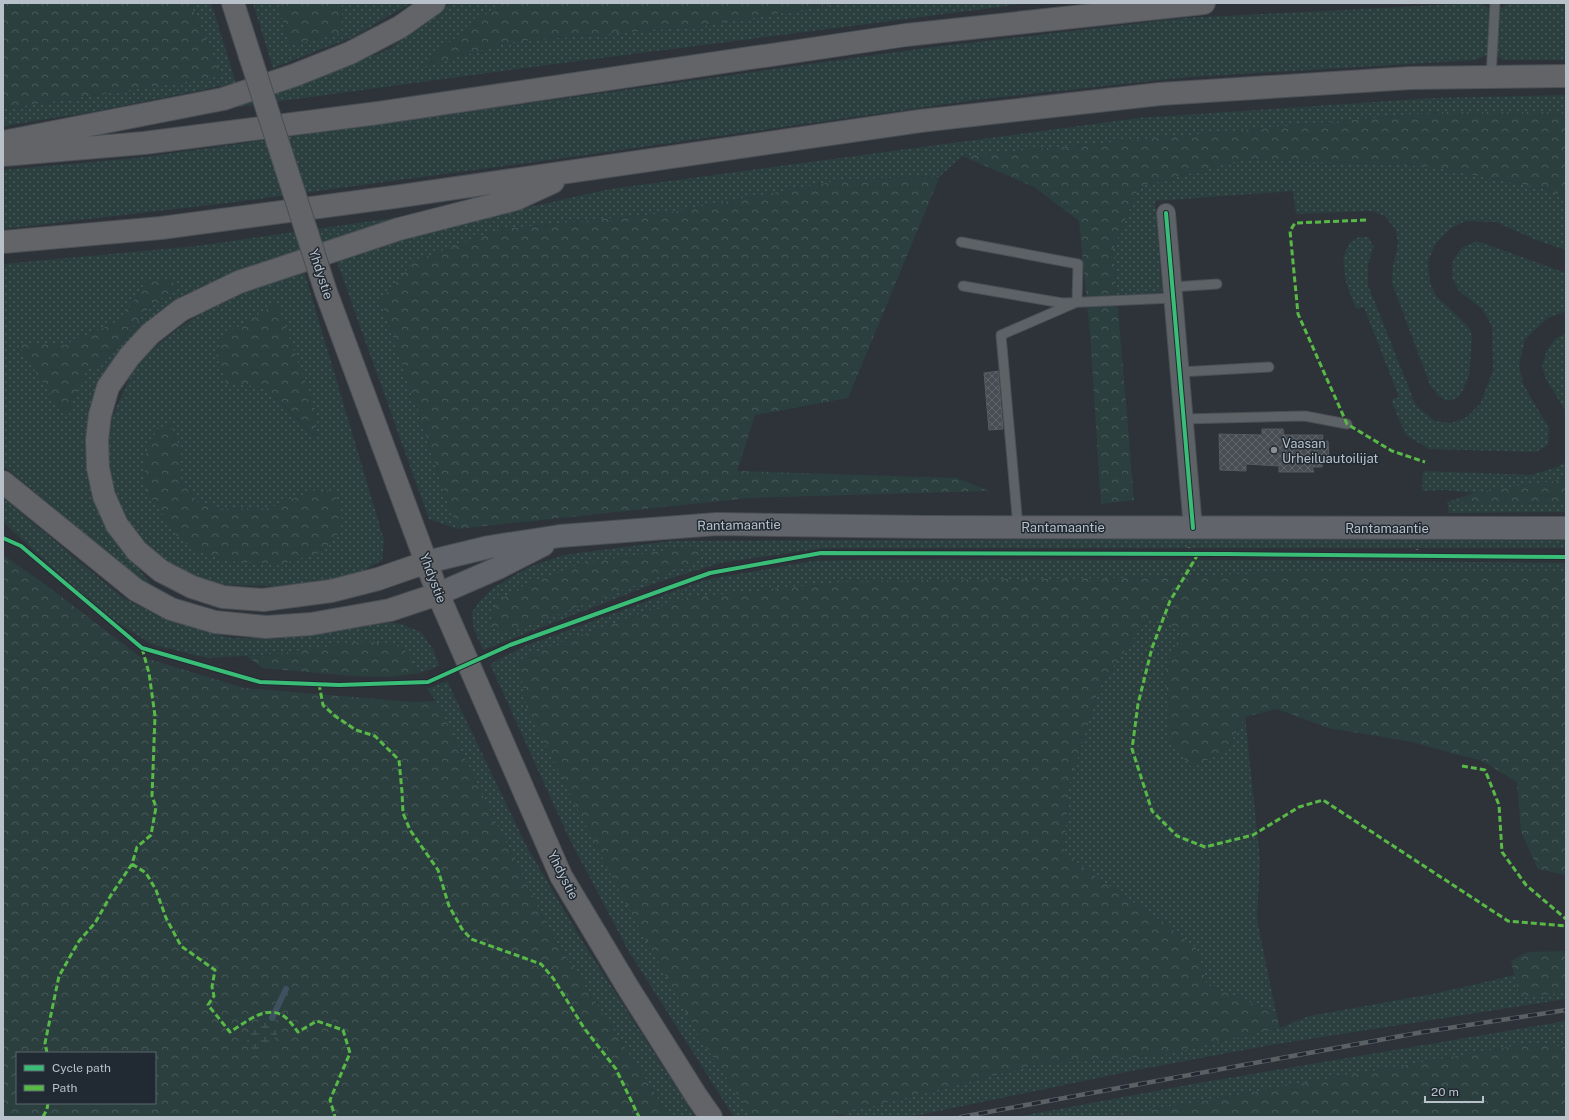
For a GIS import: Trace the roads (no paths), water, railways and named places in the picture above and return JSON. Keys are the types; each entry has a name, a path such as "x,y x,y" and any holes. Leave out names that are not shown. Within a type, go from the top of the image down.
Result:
{"highway":[{"name":"Yhdystie","path":"233,3 326,292 438,594 561,876 627,986 711,1117"},
{"path":"3,142 223,99 295,75 350,53 400,27 434,3"},
{"path":"3,155 144,143 386,112 906,35 1204,3"},
{"path":"3,242 161,228 576,172 920,122 1160,94 1411,78 1566,76"},
{"path":"427,562 378,579 331,591 263,600 223,597 192,587 161,571 137,551 117,525 104,496 98,468 97,440 100,415 108,387 129,357 150,334 181,310 239,282 399,229 516,199 576,172"},
{"path":"3,482 136,590 171,608 215,622 266,627 311,624 390,610 438,594"}],"main road":[{"name":"Rantamaantie","path":"427,562 489,547 560,536 717,524 1193,528 1566,528"},
{"name":"Rantamaantie","path":"438,594 498,568 560,536"}],"street":[{"path":"1166,213 1193,528"}],"lane":[{"path":"1491,77 1495,3"},
{"path":"961,242 1078,264 1077,302"},
{"path":"964,286 1062,303 1173,292 1217,284"},
{"path":"1018,527 1001,335 1077,302"},
{"path":"1180,372 1269,366"},
{"path":"1184,419 1305,416 1347,424"}],"waterway":[{"path":"272,1018 286,989"}],"railway":[{"path":"961,1117 1423,1032 1566,1010"}],"place":[{"name":"Vaasan Urheiluautoilijat","path":"1274,450"}]}
